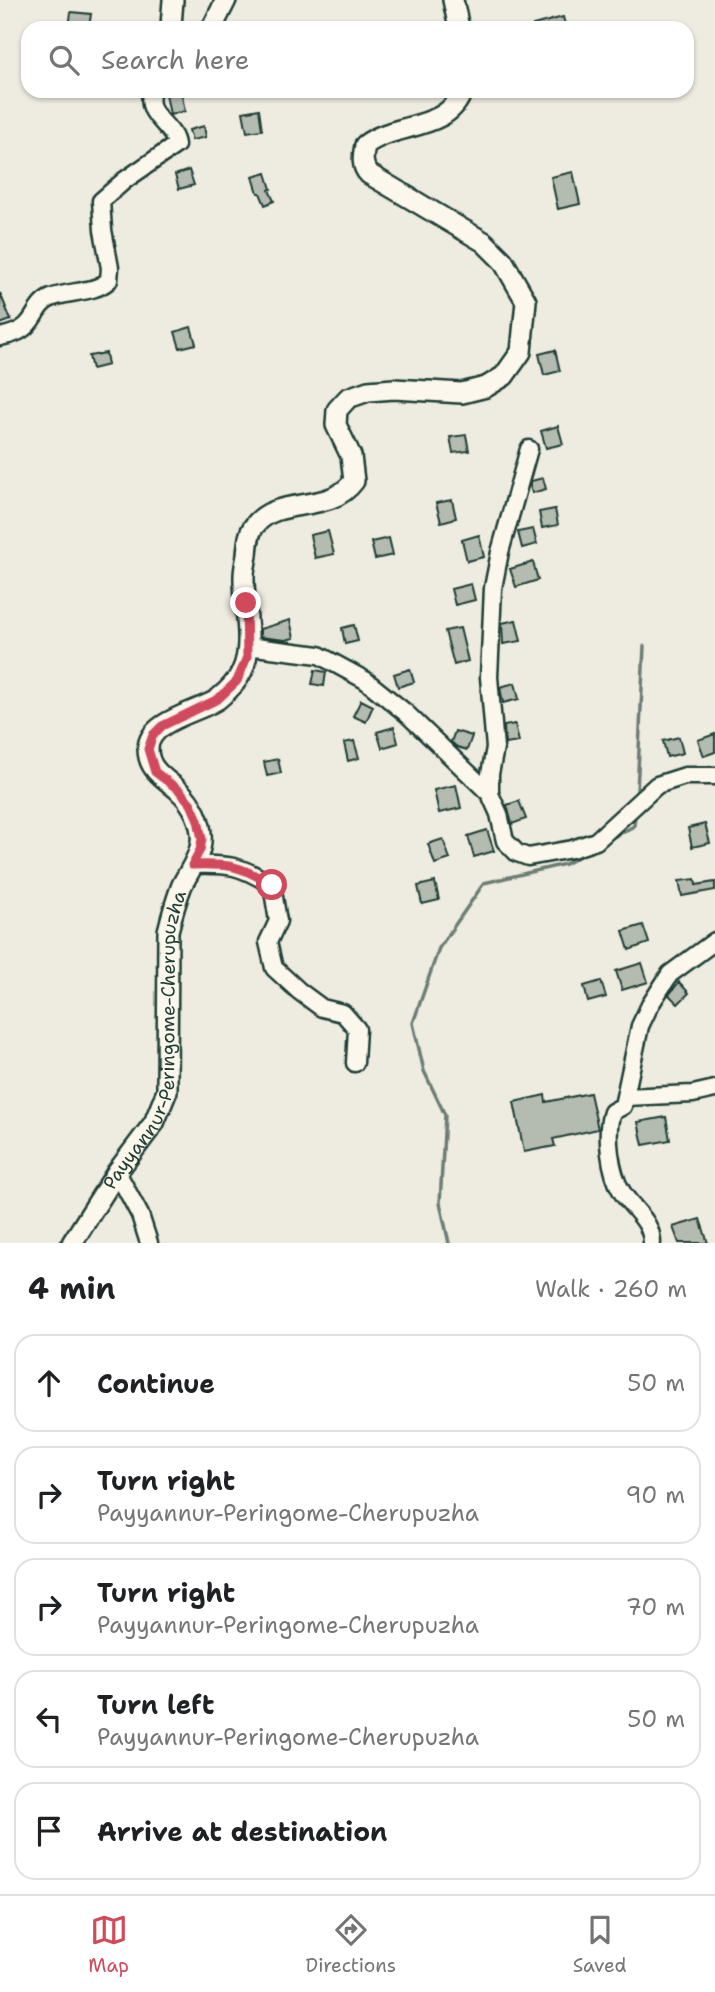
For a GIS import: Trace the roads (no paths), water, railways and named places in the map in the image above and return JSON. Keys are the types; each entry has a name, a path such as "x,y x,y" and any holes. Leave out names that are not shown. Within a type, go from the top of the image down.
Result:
{"main road":[{"path":"172,21 173,0"},
{"path":"216,21 226,0"},
{"path":"453,0 458,21"},
{"name":"Payyannur-Peringome-Cherupuzha","path":"72,1243 117,1172 154,1123 167,1091 169,931 174,906 200,850 202,839 191,804 155,772 148,749 153,735 162,726 218,699 237,681 244,667 247,646 244,576 249,536 255,524 268,514 335,498 347,491 354,481 351,456 337,425 337,410 348,398 369,391 394,389 462,393 486,387 504,376 521,352 526,301 503,261 484,242 366,172 362,158 365,145 376,137 442,117 458,103 460,98"}],"street":[{"path":"0,337 24,328 40,304 51,298 96,288 109,280 110,268 101,201 125,180 176,145 174,136 150,105 150,98"},
{"path":"489,794 495,748 489,677 493,588 500,552 529,449"},
{"path":"247,646 318,655 365,680 406,713 489,794 499,814 505,841 517,853 528,857 572,849 596,841 657,786 685,776 715,776"},
{"path":"192,865 226,864 249,871 272,885 278,921 268,942 274,968 322,1008 343,1013 357,1029 355,1063"},
{"path":"652,1243 649,1224 621,1191 613,1167 608,1124 612,1112 623,1106 640,1026 650,1005 670,974 715,941"},
{"path":"625,1097 694,1094 715,1089"},
{"path":"117,1172 140,1215 149,1243"}],"waterway":[{"path":"637,792 644,646"},
{"path":"608,840 634,826 635,816"},
{"path":"449,1243 440,1203 445,1115 424,1071 413,1023 439,948 484,883 565,864 589,851"}]}
